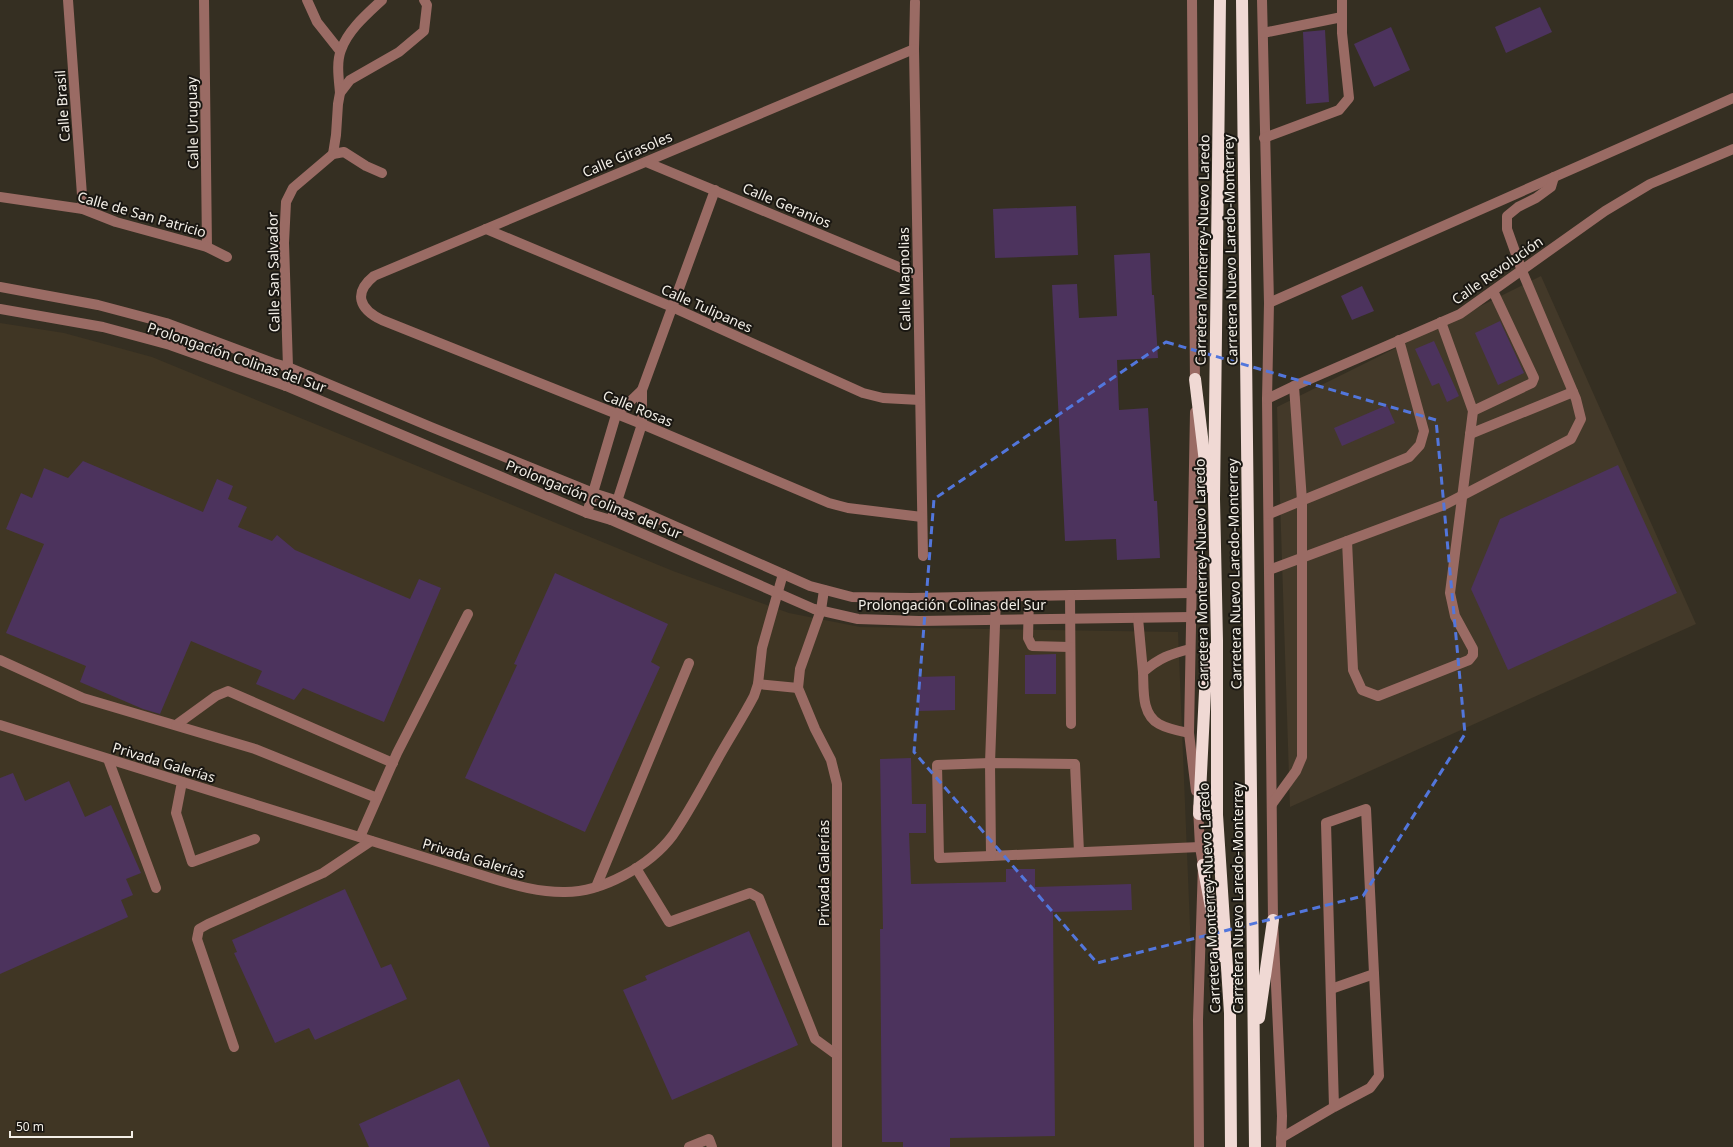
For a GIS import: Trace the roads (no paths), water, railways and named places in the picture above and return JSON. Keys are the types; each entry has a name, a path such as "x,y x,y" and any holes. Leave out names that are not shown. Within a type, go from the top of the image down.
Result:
{"highway":[{"name":"Carretera Monterrey-Nuevo Laredo","path":"1220,0 1214,498 1217,641 1217,815 1230,1013 1230,1147"},
{"name":"Carretera Nuevo Laredo-Monterrey","path":"1242,0 1255,1147"},
{"path":"1195,379 1207,486 1214,498"},
{"path":"1199,814 1206,671 1217,641"},
{"path":"1203,865 1230,1013"},
{"path":"1254,1061 1273,920"}],"street":[{"name":"Calle Brasil","path":"68,0 83,209"},
{"name":"Calle Uruguay","path":"204,0 207,246"},
{"path":"307,0 317,22 340,51"},
{"path":"382,0 367,14 349,36 340,51 340,93 333,154 344,152 366,166 382,173"},
{"path":"340,93 350,80 399,52 424,31 427,5 424,0"},
{"path":"1192,0 1195,379 1189,733 1199,814 1200,847 1203,865 1198,1020 1199,1147"},
{"path":"1262,0 1269,302 1267,399 1273,920 1282,1116 1281,1143"},
{"path":"1264,138 1340,110 1349,98 1342,33 1342,0"},
{"name":"Calle Magnolias","path":"915,2 914,49 923,556"},
{"path":"1263,33 1342,17"},
{"name":"Calle Girasoles","path":"360,294 366,282 374,276 914,49"},
{"path":"1269,302 1733,98"},
{"name":"Calle Revolución","path":"1267,399 1460,314 1605,211 1650,184 1733,149"},
{"name":"Calle San Salvador","path":"286,386 288,366 284,243 286,202 293,188 333,154"},
{"name":"Calle Geranios","path":"646,162 918,275"},
{"path":"1269,570 1444,505 1571,439 1581,419 1573,392 1522,271 1507,229 1507,216 1518,206 1536,198 1551,187 1554,178"},
{"path":"611,520 642,424 642,390 715,190"},
{"name":"Calle de San Patricio","path":"0,197 83,209 116,222 207,246 227,257"},
{"name":"Calle Tulipanes","path":"486,229 672,307 863,393 883,398 920,400"},
{"name":"Prolongación Colinas del Sur","path":"0,287 98,305 151,319 288,366 431,427 593,493 618,501 810,586 824,590 852,597 911,598 1191,593"},
{"path":"1473,411 1532,384 1534,378 1494,291"},
{"name":"Calle Rosas","path":"360,294 361,300 367,311 382,320 616,415 642,424 829,503 848,508 922,517"},
{"name":"Prolongación Colinas del Sur","path":"0,309 103,327 170,345 286,386 587,513 611,520 821,610 858,619 919,621 1192,617"},
{"path":"1347,541 1354,670 1362,690 1378,696 1469,660 1473,655 1473,649 1455,616 1450,593 1473,411 1441,322"},
{"path":"1269,514 1409,457 1420,445 1424,431 1399,340"},
{"path":"1272,804 1296,771 1302,757 1302,501 1294,386"},
{"path":"587,513 616,415 642,390"},
{"path":"1470,434 1573,392"},
{"name":"Privada Galerías","path":"0,725 522,887 541,891 564,892 596,888 636,868 656,852 672,836 694,802 746,711 758,684 762,648 779,593 783,574"},
{"name":"Privada Galerías","path":"824,590 821,610 800,669 798,688 815,729 831,760 837,784 837,1147"},
{"path":"1029,596 1028,638 1032,646 1070,647"},
{"path":"1070,596 1071,724"},
{"path":"991,856 990,763 996,597"},
{"path":"360,837 392,763 468,614"},
{"path":"1138,618 1146,708 1158,724 1189,733"},
{"path":"1143,672 1156,661 1166,656 1190,649"},
{"path":"0,660 83,698 255,749 377,798"},
{"path":"596,888 689,663"},
{"path":"758,684 798,688"},
{"path":"176,725 216,696 228,691 392,763"},
{"path":"108,758 156,888"},
{"path":"1079,852 1075,764 990,763 937,765 939,858 1200,847 1219,845"},
{"path":"182,782 176,813 192,862 255,839"},
{"path":"1281,1143 1334,1106 1370,1088 1379,1076 1366,809 1326,823 1334,1106"},
{"path":"234,1046 197,939 199,929 323,873 371,841"},
{"path":"636,868 669,922 750,893 759,898 815,1039 837,1055"},
{"path":"1331,989 1374,974"},
{"path":"689,1147 709,1139 712,1147"}]}
